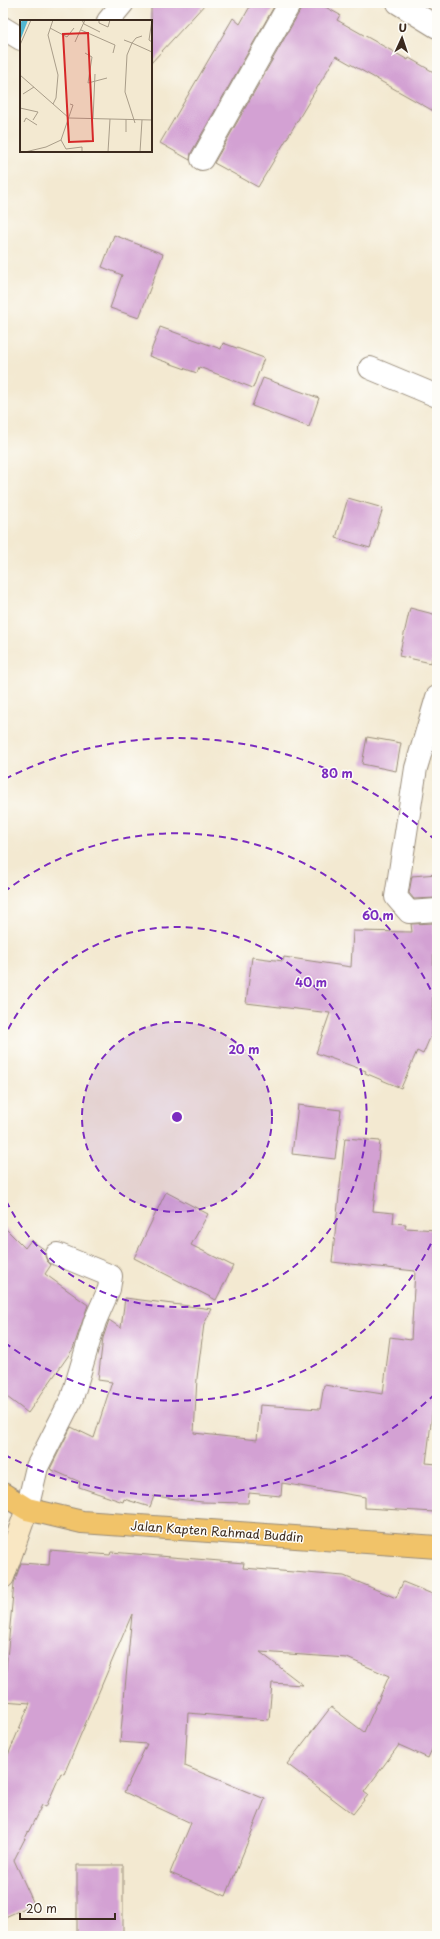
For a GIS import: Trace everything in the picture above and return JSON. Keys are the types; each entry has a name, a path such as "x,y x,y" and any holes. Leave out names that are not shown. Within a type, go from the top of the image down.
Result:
{"main road":[{"name":"Jalan Kapten Rahmad Buddin","path":"3,1494 27,1508 82,1522 437,1547"}],"street":[{"path":"109,20 123,3"},
{"path":"202,159 290,3"},
{"path":"398,3 437,27"},
{"path":"370,368 437,396"},
{"path":"437,697 416,768 396,897 409,912 437,910"},
{"path":"3,1577 27,1508 37,1467 72,1398 95,1321 109,1289 112,1276 57,1254"}],"building":[{"path":"151,3 206,3 152,62"},
{"path":"252,3 276,3 191,153 190,160 160,143 233,18 240,24"},
{"path":"302,3 318,3 340,15 337,20 408,60 409,58 437,74 437,113 336,56 258,187 214,163 301,9"},
{"path":"114,235 163,254 139,318 110,308 122,275 102,267"},
{"path":"160,327 221,349 223,343 264,358 253,388 199,367 197,373 149,356"},
{"path":"263,378 319,398 309,427 252,406"},
{"path":"348,498 383,508 370,548 336,538"},
{"path":"410,608 437,615 437,638 431,663 399,656"},
{"path":"367,737 401,743 396,771 362,764"},
{"path":"437,874 437,898 414,899 409,893 412,876"},
{"path":"434,923 432,1033 423,1054 417,1051 401,1088 365,1073 366,1071 316,1053 330,1013 246,1003 252,957 283,961 284,957 351,967 353,931 412,932 411,924"},
{"path":"298,1105 341,1110 335,1159 292,1154"},
{"path":"345,1138 380,1141 373,1211 394,1213 393,1223 406,1224 405,1228 437,1230 437,1375 426,1463 437,1464 435,1512 365,1508 365,1497 282,1483 281,1496 249,1493 248,1503 202,1502 154,1496 150,1507 124,1499 123,1502 79,1487 80,1482 50,1469 71,1427 94,1438 112,1382 98,1380 103,1338 109,1320 121,1328 125,1298 212,1309 204,1324 197,1378 194,1433 257,1440 260,1405 320,1409 324,1385 383,1394 390,1337 411,1340 415,1271 332,1262"},
{"path":"166,1192 208,1214 191,1245 233,1266 216,1300 134,1258"},
{"path":"3,1226 25,1248 31,1240 45,1250 47,1261 51,1265 45,1274 88,1305 73,1349 28,1413 3,1394"},
{"path":"50,1550 110,1555 111,1552 244,1563 243,1568 344,1576 396,1598 403,1582 437,1596 437,1738 428,1758 399,1745 364,1792 368,1795 353,1814 287,1764 331,1707 364,1732 389,1676 347,1658 260,1652 303,1685 272,1683 269,1720 188,1713 185,1766 265,1799 226,1896 170,1873 191,1823 124,1792 147,1744 120,1742 132,1614 64,1774 61,1773 46,1807 42,1805 14,1860 34,1904 3,1918 3,1767 30,1703 3,1701 14,1583 21,1563 49,1565"},
{"path":"77,1865 123,1865 123,1936 77,1936"}]}
